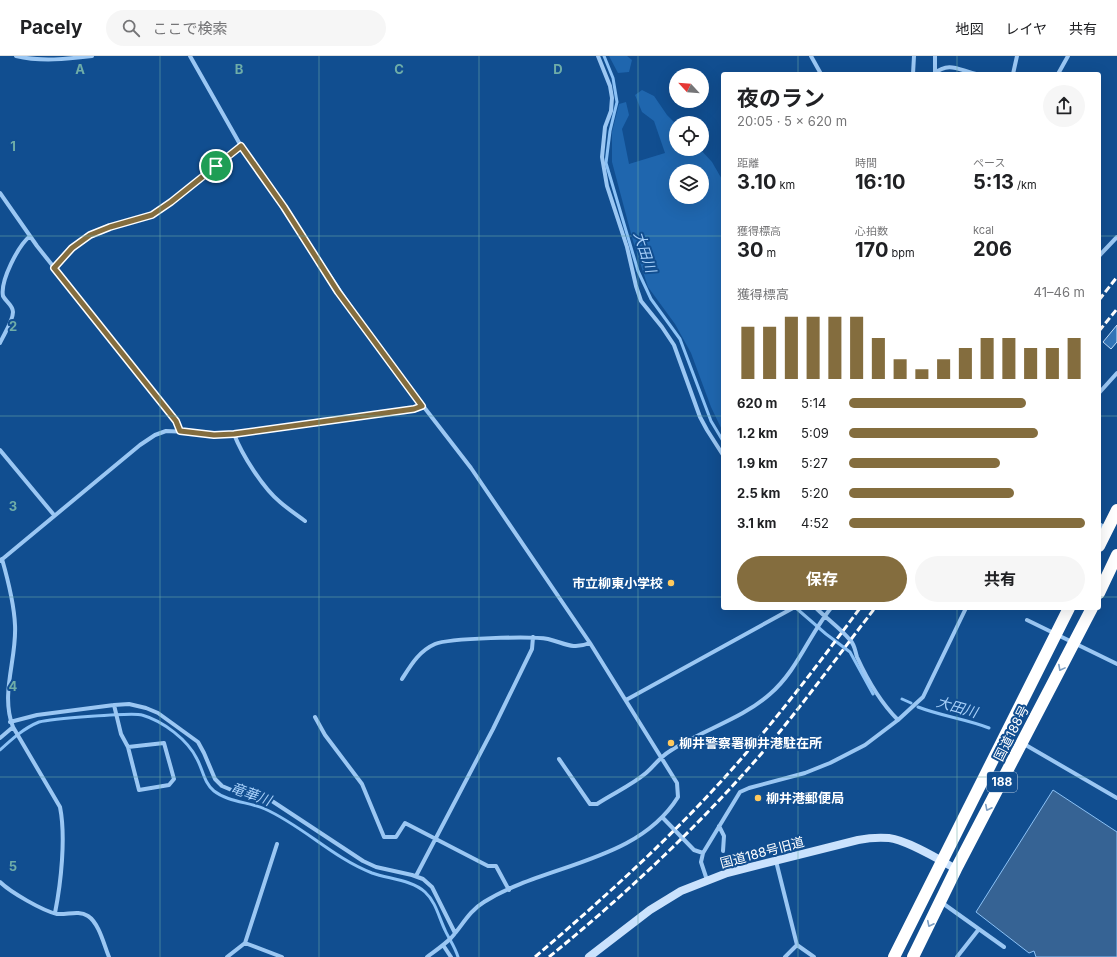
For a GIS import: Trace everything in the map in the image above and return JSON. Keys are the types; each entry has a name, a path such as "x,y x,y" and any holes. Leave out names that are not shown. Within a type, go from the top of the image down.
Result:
{"highway":[{"path":"1101,536 1103,526 1117,510"},
{"path":"1101,589 1117,555"},
{"name":"国道188号","path":"894,957 1068,610"},
{"name":"国道188号","path":"913,957 956,869 1091,610"}],"street":[{"path":"16,56 47,59 68,59 92,56"},
{"path":"190,56 241,146 284,207 338,292 422,406 471,468 590,643 673,774 678,789 678,797 663,818 628,842 608,853 509,890 484,902 475,909 451,938 427,957"},
{"path":"598,56 610,86 612,98 612,111 605,127 602,157 607,186 627,247 636,286 641,301 671,340 703,423 721,452"},
{"path":"811,56 820,72"},
{"path":"913,72 914,56"},
{"path":"934,72 935,56"},
{"path":"1013,72 1017,56"},
{"path":"1059,72 1068,56"},
{"path":"936,72 956,66 971,72"},
{"path":"54,268 72,248 90,235 110,227 152,215 171,202 241,146"},
{"path":"0,193 54,268 176,421 180,431"},
{"path":"0,343 13,313 12,307 3,296 2,286 8,266 23,242 30,236"},
{"path":"1101,254 1117,237"},
{"path":"1101,391 1117,373"},
{"path":"56,913 63,838 63,822 60,807 10,722 6,702 15,624 1,560 140,445 155,435 166,431 214,435 234,434 414,409 422,406"},
{"path":"234,434 238,444 265,486 278,501 305,521"},
{"path":"0,450 54,515"},
{"path":"626,700 785,610"},
{"path":"818,610 855,646 857,656 878,694 887,708 898,720"},
{"path":"559,759 590,804 597,804 646,773 662,757 717,724 752,708 771,694 795,665 829,610"},
{"path":"707,880 701,862 703,854 740,792 749,788 805,773 830,763 865,745 898,720 922,697 965,610"},
{"path":"1027,620 1117,664"},
{"path":"402,680 413,662 422,652 436,643 459,640 533,637 549,639 580,647 590,643"},
{"path":"416,876 497,722 532,649 533,637"},
{"path":"10,722 37,715 129,704 146,708 158,713 198,742 215,779 222,786 234,791 255,795 272,801 362,861 376,867 416,876 432,887 454,933"},
{"path":"114,705 122,734 128,747 139,790 169,785 174,779 164,743 128,747"},
{"path":"315,717 325,735 362,784 384,837 396,837 405,823 488,866 496,866 509,890"},
{"path":"0,738 14,729"},
{"path":"1022,742 1117,798"},
{"path":"663,818 694,850 703,854"},
{"path":"719,826 724,836 723,850"},
{"name":"国道188号旧道","path":"589,957 650,910 681,891 707,880 775,861 872,838 890,838 956,869"},
{"path":"227,957 245,943 277,844"},
{"path":"775,861 797,945 814,957"},
{"path":"0,882 56,913 65,914 77,912 89,916 96,926 109,957"},
{"path":"940,902 1004,947"},
{"path":"957,957 979,929"},
{"path":"245,943 282,957"},
{"path":"444,944 451,957"},
{"path":"785,957 797,945"}],"shaded area":[{"path":"609,56 627,56 632,60 629,72 618,73"},
{"path":"642,90 654,96 669,117 669,156 706,156 712,162 721,178 721,428 711,407 691,353 675,324 648,287 633,241 612,162 612,132 619,104 626,102 629,115 622,129 629,164 665,153 654,121 642,112 635,95"},
{"path":"1053,790 1117,832 1117,957 1036,957 1034,951 1029,953 976,912"}],"building":[{"path":"1117,325 1117,342 1111,349 1103,342"}],"waterway":[{"name":"大田川","path":"604,56 613,78 617,102 610,131 606,163 638,271 651,299 680,339 711,421 721,438"},
{"name":"大田川","path":"798,610 850,652 873,694"},
{"name":"大田川","path":"902,699 911,703"},
{"name":"大田川","path":"918,707 989,728"},
{"name":"竜華川","path":"0,750 23,731 39,722 124,714 142,715 150,718 174,732 188,745 197,759 208,784 220,795 232,800 265,809 279,816 331,851 358,867 372,873 407,882 420,888 429,896 435,905 458,957"}],"railway":[{"path":"1101,297 1117,277"},
{"path":"1101,329 1117,309"},
{"path":"535,957 587,912 663,842 711,793 783,709 858,610"},
{"path":"549,957 652,867 724,795 764,751 873,610"}],"place":[{"name":"市立柳東小学校","path":"671,583"},
{"name":"柳井警察署柳井港駐在所","path":"671,743"},
{"name":"柳井港郵便局","path":"758,798"}],"route":[{"path":"241,146 284,207 338,292 422,406 414,409 234,434 214,435 180,431 176,421 54,268 72,248 90,235 110,227 152,215 171,202 216,166 241,146"}]}
